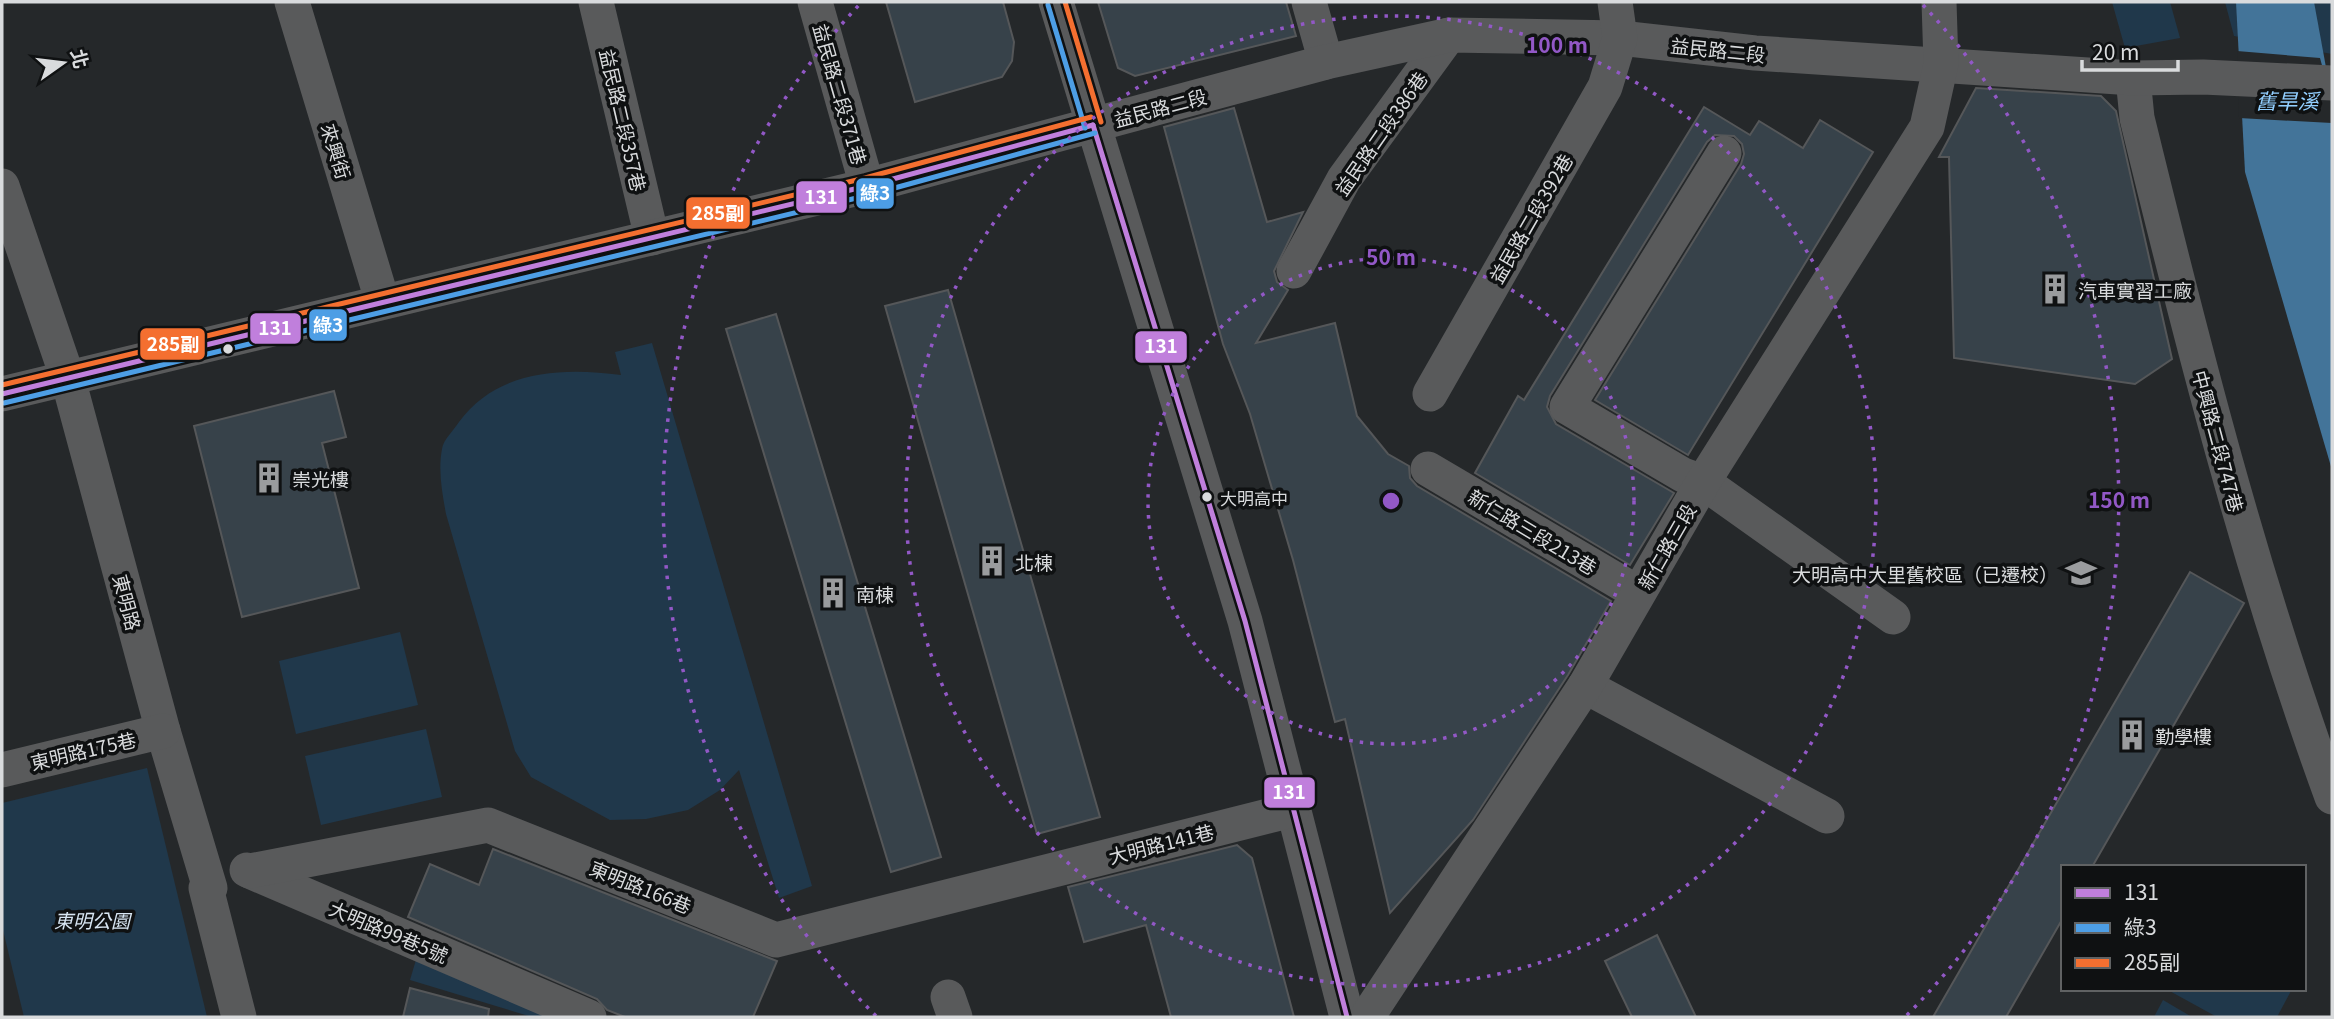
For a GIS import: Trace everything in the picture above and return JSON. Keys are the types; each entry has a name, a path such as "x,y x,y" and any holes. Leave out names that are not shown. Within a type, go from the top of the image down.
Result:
{"street":[{"name":"來興街","path":"292,2 382,300"},
{"name":"益民路二段357巷","path":"596,2 652,238"},
{"name":"益民路二段371巷","path":"815,2 867,186"},
{"path":"1056,2 1245,621 1347,1017"},
{"path":"1309,2 1326,62"},
{"path":"1615,2 1620,38"},
{"name":"新仁路三段","path":"1367,1017 1585,687 1703,482 1927,127 1941,64 1939,2"},
{"name":"益民路二段","path":"2,394 382,300 867,186 1326,62 1449,35 1620,38 1755,54 2133,78 2203,77 2332,83"},
{"name":"益民路二段386巷","path":"1294,271 1344,179 1449,35"},
{"name":"益民路二段392巷","path":"1430,394 1605,88 1620,38"},
{"name":"中興路二段747巷","path":"2133,78 2137,118 2195,376 2261,588 2332,797"},
{"path":"1724,153 1567,407 1683,475 1703,482 1893,617"},
{"name":"東明路","path":"2,186 68,379 163,731 210,888 206,888 239,1017"},
{"name":"新仁路三段213巷","path":"1428,469 1638,593"},
{"path":"1585,687 1827,816"},
{"name":"東明路175巷","path":"2,770 163,731"},
{"name":"大明路141巷","path":"1031,876 1292,810"},
{"name":"東明路166巷","path":"250,871 488,825 776,940 1031,876"},
{"name":"大明路99巷5號","path":"210,888 218,858 589,1017"}],"green space":[{"path":"2112,2 2170,2 2180,38 2125,48"},
{"path":"2225,2 2332,2 2332,54 2234,36"},
{"path":"652,343 812,886 779,898 739,770 720,790 688,810 646,819 610,820 531,777 515,751 446,514 440,473 443,446 474,405 511,382 532,376 576,372 621,375 615,352"},
{"path":"400,632 418,705 296,734 279,661"},
{"path":"426,729 442,797 321,825 305,756"},
{"name":"東明公園","path":"147,768 207,1017 24,1017 2,926 2,803"},
{"path":"418,953 572,1017 532,1017 410,980"},
{"path":"2170,991 2291,991 2277,1017 2217,1017"},
{"path":"2163,1000 2192,1017 2154,1017"}],"water":[{"name":"舊旱溪","path":"2236,2 2314,2 2332,100 2332,470 2245,172"}],"pier":[{"path":"2237,51 2320,58 2332,102 2332,123 2239,118"}],"building":[{"path":"886,2 1003,2 1014,42 1012,61 1002,77 915,102"},
{"path":"1098,2 1286,2 1296,36 1135,76 1118,68"},
{"name":"汽車實習工廠","path":"1976,88 2101,96 2116,111 2172,359 2135,384 1954,358 1949,157 1939,157"},
{"path":"1704,107 1750,135 1759,121 1803,148 1820,120 1873,152 1688,455 1595,400 1741,164 1744,154 1742,144 1734,136 1715,135 1707,142 1550,396 1547,407 1556,424 1674,493 1630,565 1475,473 1518,396 1524,400"},
{"path":"1234,108 1267,222 1303,212 1274,271 1277,282 1288,290 1256,343 1335,323 1357,416 1388,454 1409,466 1410,478 1417,486 1611,601 1568,675 1473,820 1390,913 1345,719 1335,722 1293,560 1250,414 1223,344 1164,127"},
{"name":"北棟","path":"948,290 1100,817 1037,834 885,306"},
{"name":"南棟","path":"776,314 941,857 891,872 726,329"},
{"name":"崇光樓","path":"334,391 346,437 322,443 359,588 242,617 194,426"},
{"name":"勤學樓","path":"2190,572 2244,603 2093,865 2061,865 2061,921 2006,1017 1933,1017"},
{"path":"1237,845 1252,858 1294,1017 1171,1017 1146,925 1084,942 1068,887"},
{"path":"493,849 777,961 753,1017 625,1017 607,1010 597,999 408,917 430,864 479,885"},
{"path":"1657,935 1696,1017 1632,1017 1605,961"},
{"path":"410,988 489,1009 488,1017 403,1017"}],"transit line":[{"name":"285副","path":"1065,2 1101,122"},
{"name":"綠3","path":"1048,5 1085,128"},
{"name":"285副","path":"2,385 865,178 1091,117"},
{"name":"131","path":"1093,125 1245,621 1347,1017"},
{"name":"131","path":"2,394 867,186 1093,125"},
{"name":"綠3","path":"4,403 869,195 1095,133"}],"place":[{"name":"汽車實習工廠","path":"2055,289"},
{"name":"崇光樓","path":"269,478"},
{"name":"大明高中","path":"1207,497"},
{"name":"北棟","path":"992,561"},
{"name":"大明高中大里舊校區（已遷校）","path":"2081,573"},
{"name":"南棟","path":"833,593"},
{"name":"勤學樓","path":"2132,735"}]}
